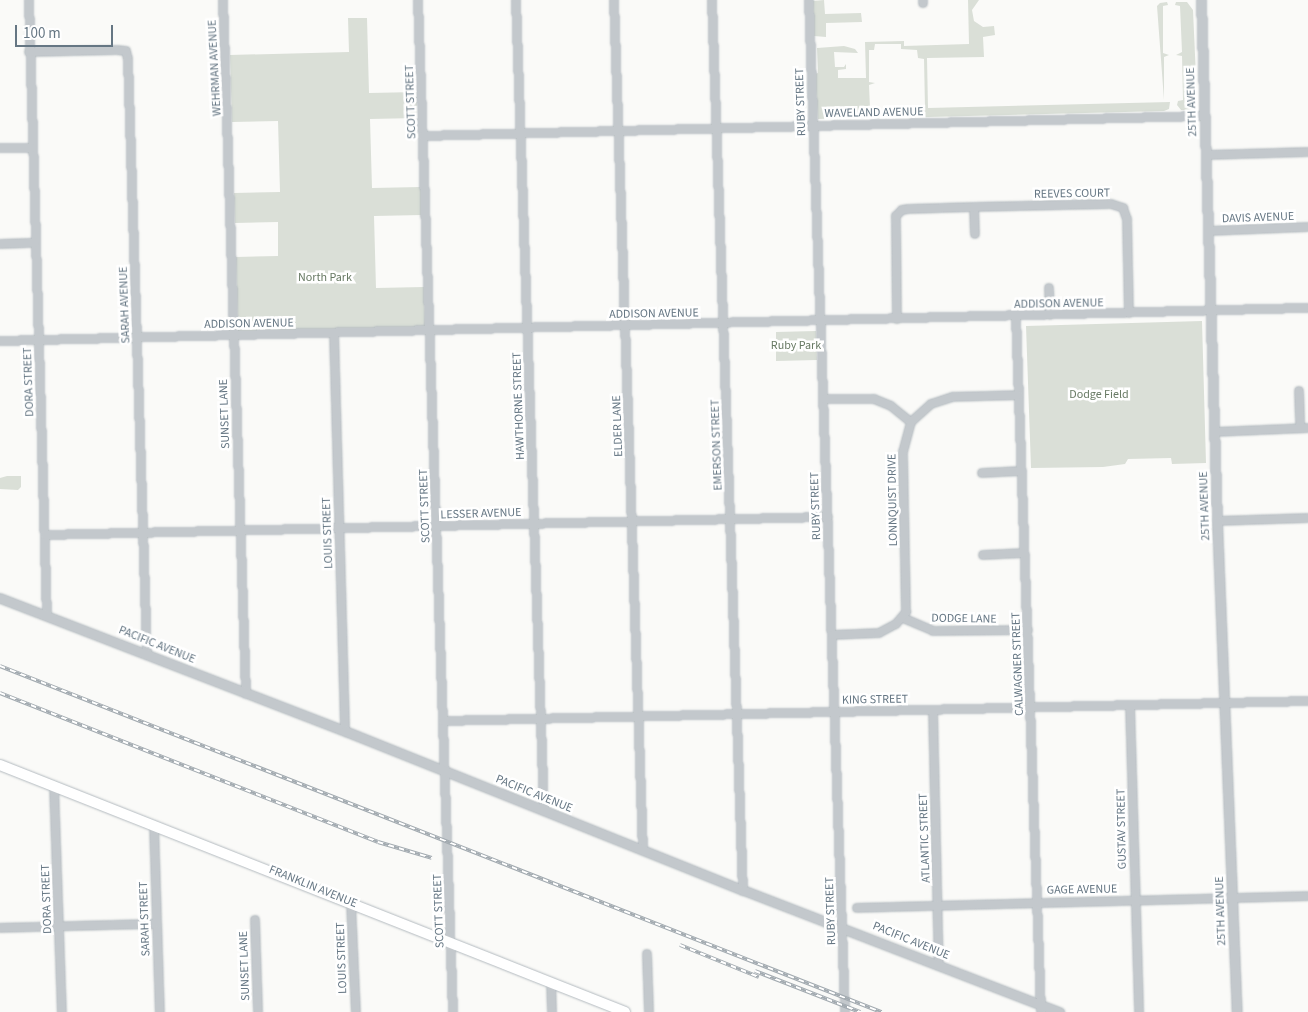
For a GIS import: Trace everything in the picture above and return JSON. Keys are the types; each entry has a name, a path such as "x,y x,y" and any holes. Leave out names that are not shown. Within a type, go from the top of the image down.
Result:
{"main road":[{"name":"FRANKLIN AVENUE","path":"0,765 625,1012"}],"street":[{"name":"DORA STREET","path":"29,0 29,52 47,616"},
{"name":"WEHRMAN AVENUE","path":"223,0 229,134"},
{"name":"SCOTT STREET","path":"418,0 453,1012"},
{"name":"HAWTHORNE STREET","path":"516,0 544,811"},
{"name":"ELDER LANE","path":"614,0 643,850"},
{"name":"EMERSON STREET","path":"712,0 743,890"},
{"name":"RUBY STREET","path":"809,0 845,1012"},
{"name":"25TH AVENUE","path":"1200,0 1207,155 1217,521 1237,1012"},
{"name":"SARAH AVENUE","path":"29,52 126,51 128,59 144,533 146,654"},
{"name":"WAVELAND AVENUE","path":"423,136 1205,116"},
{"name":"SUNSET LANE","path":"229,134 246,694"},
{"path":"0,148 32,148"},
{"path":"1207,155 1308,152"},
{"name":"REEVES COURT","path":"897,319 896,216 902,210 1111,204 1123,208 1127,219 1129,314"},
{"path":"974,207 975,234"},
{"name":"DAVIS AVENUE","path":"1209,231 1308,227"},
{"path":"0,244 35,243"},
{"path":"1049,288 1050,315"},
{"name":"ADDISON AVENUE","path":"0,341 1211,312 1308,308"},
{"name":"CALWAGNER STREET","path":"1016,316 1041,1008"},
{"name":"LOUIS STREET","path":"334,333 345,731"},
{"path":"1214,432 1304,428 1299,391"},
{"path":"824,399 874,399 891,406 911,422 931,404 953,397 1019,395"},
{"name":"LONNQUIST DRIVE","path":"903,618 907,605 903,452 911,422"},
{"path":"982,473 1021,471"},
{"name":"LESSER AVENUE","path":"45,536 828,517"},
{"path":"1217,521 1308,518"},
{"path":"983,555 1024,552"},
{"name":"PACIFIC AVENUE","path":"0,598 345,731 743,890 842,927 1041,1008 1059,1012"},
{"path":"832,635 879,633 903,618"},
{"name":"DODGE LANE","path":"903,618 933,631 1028,630"},
{"name":"KING STREET","path":"443,721 1308,701"},
{"name":"GUSTAV STREET","path":"1130,705 1139,1012"},
{"name":"ATLANTIC STREET","path":"932,710 939,905 939,966"},
{"name":"DORA STREET","path":"54,786 62,1012"},
{"name":"SARAH STREET","path":"154,825 160,1012"},
{"name":"GAGE AVENUE","path":"857,908 1308,896"},
{"name":"LOUIS STREET","path":"351,903 356,1012"},
{"name":"SUNSET LANE","path":"255,920 258,1012"},
{"path":"0,928 156,924"},
{"path":"647,954 649,1012"},
{"path":"551,982 552,1012"}],"green space":[{"path":"824,0 825,14 861,13 862,22 826,23 826,37 814,36 813,1"},
{"path":"968,0 979,0 972,10 974,21 983,27 994,26 995,35 983,37 984,57 927,58 928,108 1170,102 1169,109 1164,111 888,118 883,115 884,110 925,108 924,59 918,58 917,50 901,49 901,44 875,44 874,50 869,50 869,82 875,83 869,85 870,108 876,110 875,117 818,119 815,74 818,73 817,48 844,46 855,49 858,53 834,52 835,67 844,67 846,64 846,69 838,70 838,78 866,78 865,42 904,41 904,46 969,44"},
{"path":"1167,2 1168,5 1163,6 1163,53 1169,55 1164,57 1164,100 1157,6 1160,3"},
{"path":"1176,2 1187,2 1193,10 1197,100 1196,108 1192,110 1181,110 1177,105 1178,101 1183,100 1182,56 1176,55 1182,52 1180,6 1175,5"},
{"name":"North Park","path":"348,18 367,18 369,93 417,92 417,118 370,119 372,188 421,187 422,215 374,216 376,288 424,287 425,327 238,332 236,257 278,256 278,222 235,223 234,193 280,192 278,121 232,122 230,55 349,52"},
{"name":"Dodge Field","path":"1202,321 1206,463 1172,464 1171,458 1128,459 1125,464 1103,467 1031,468 1026,326"},
{"name":"Ruby Park","path":"816,331 817,360 776,361 776,332"},
{"path":"21,476 21,487 18,490 0,489 0,478"}],"railway":[{"path":"0,666 881,1012"},
{"path":"0,693 378,842 432,858"},
{"path":"680,945 759,977"},
{"path":"755,971 860,1012"}]}
